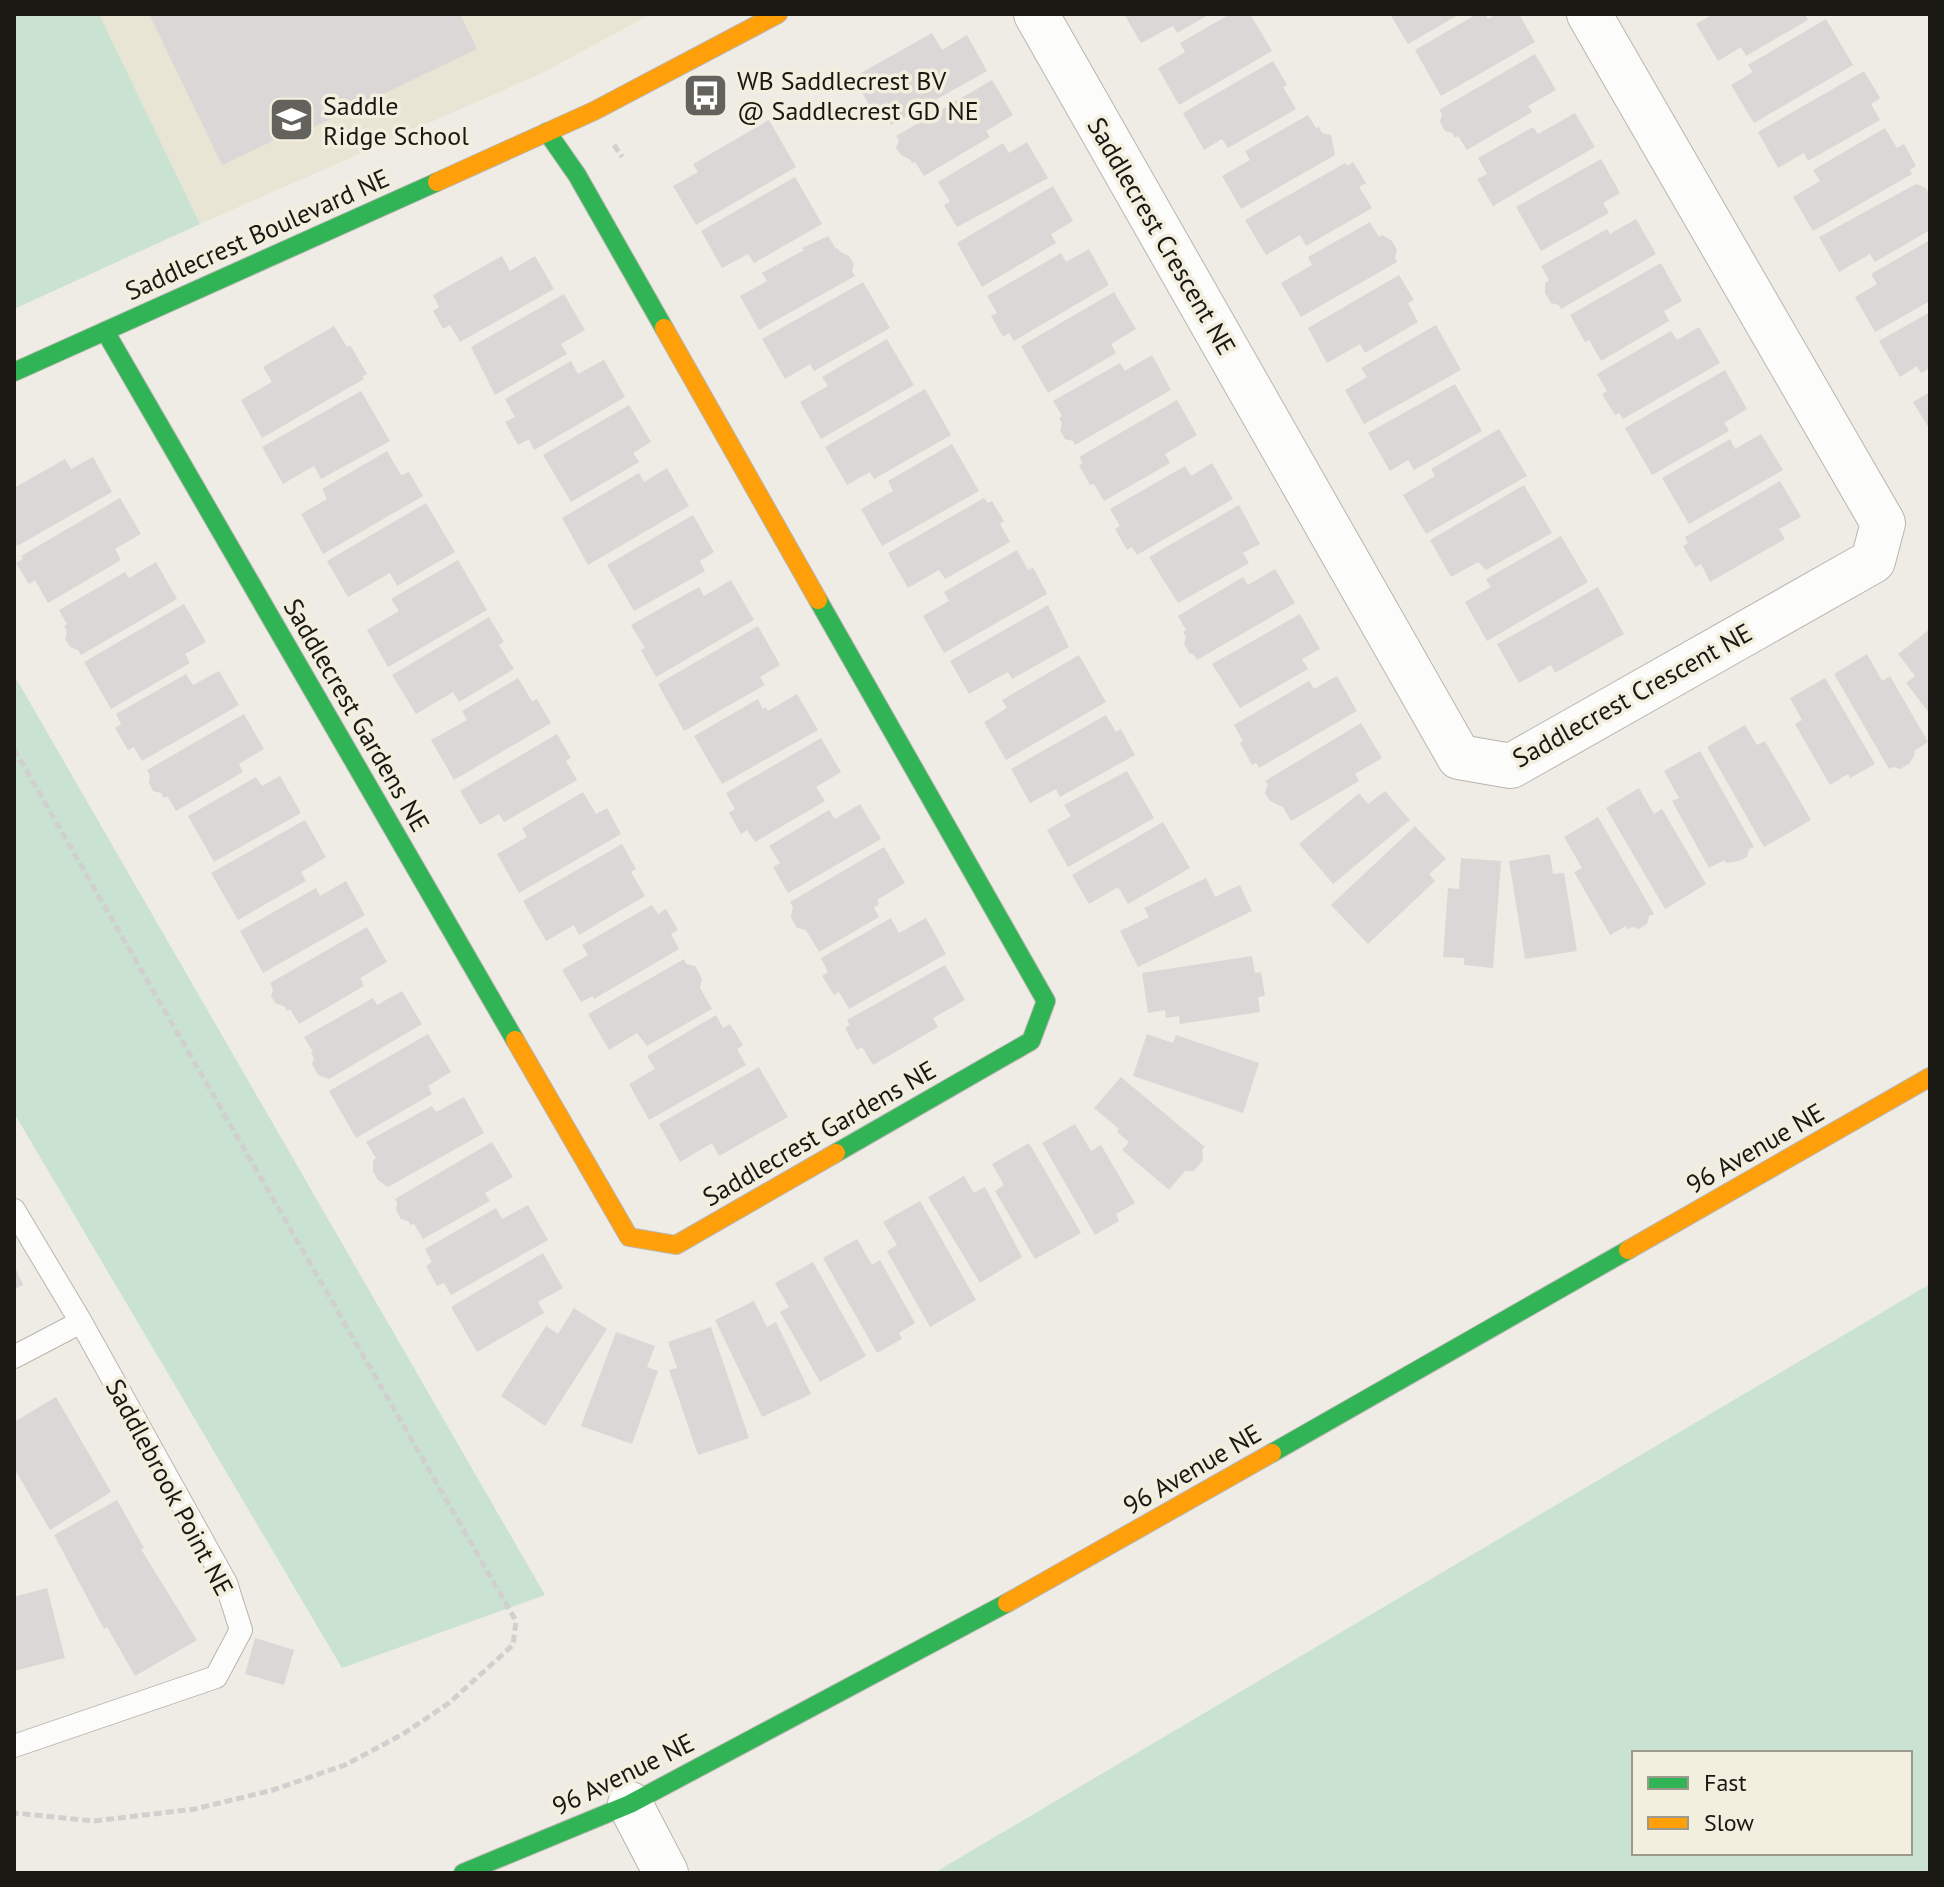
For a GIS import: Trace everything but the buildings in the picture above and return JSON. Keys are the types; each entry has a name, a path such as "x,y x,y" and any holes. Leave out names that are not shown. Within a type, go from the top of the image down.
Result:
{"street":[{"name":"Saddlecrest Boulevard NE","path":"14,372 594,111 778,14"},
{"name":"Saddlecrest Crescent NE","path":"1036,14 1459,757 1511,766 1873,561 1883,523 1589,14"},
{"name":"Saddlecrest Gardens NE","path":"105,331 629,1237 676,1245 1031,1041 1046,1001 577,175 547,132"},
{"name":"96 Avenue NE","path":"463,1873 630,1804 1057,1576 1930,1077"},
{"path":"630,1804 666,1873"}],"lane":[{"name":"Saddlebrook Point NE","path":"14,1210 81,1322 226,1583 241,1630 216,1677 14,1746"},
{"path":"14,1357 81,1322"}],"path":[{"path":"14,749 516,1621 513,1645 449,1703 403,1734 345,1765 273,1790 195,1809 94,1821 14,1813"}],"shaded area":[{"name":"Saddle Ridge School","path":"99,14 651,14 542,73 200,224"}],"green space":[{"path":"14,14 99,14 200,224 14,309"},
{"path":"14,675 545,1595 342,1668 14,1113"},
{"path":"1930,1284 1930,1873 934,1873"}],"traffic: fast":[{"path":"547,132 577,175 664,328"},
{"path":"14,372 437,182"},
{"path":"105,331 515,1040"},
{"path":"818,600 1046,1001 1031,1041 836,1153"},
{"path":"1272,1453 1628,1250"},
{"path":"463,1873 630,1804 1007,1603"}],"traffic: slow":[{"path":"437,182 594,111 778,14"},
{"path":"664,328 818,600"},
{"path":"515,1040 629,1237 676,1245 836,1153"},
{"path":"1628,1250 1930,1077"},
{"path":"1007,1603 1272,1453"}],"place":[{"name":"WB Saddlecrest BV @ Saddlecrest GD NE","path":"706,95"},
{"name":"Saddle Ridge School","path":"292,120"}]}
